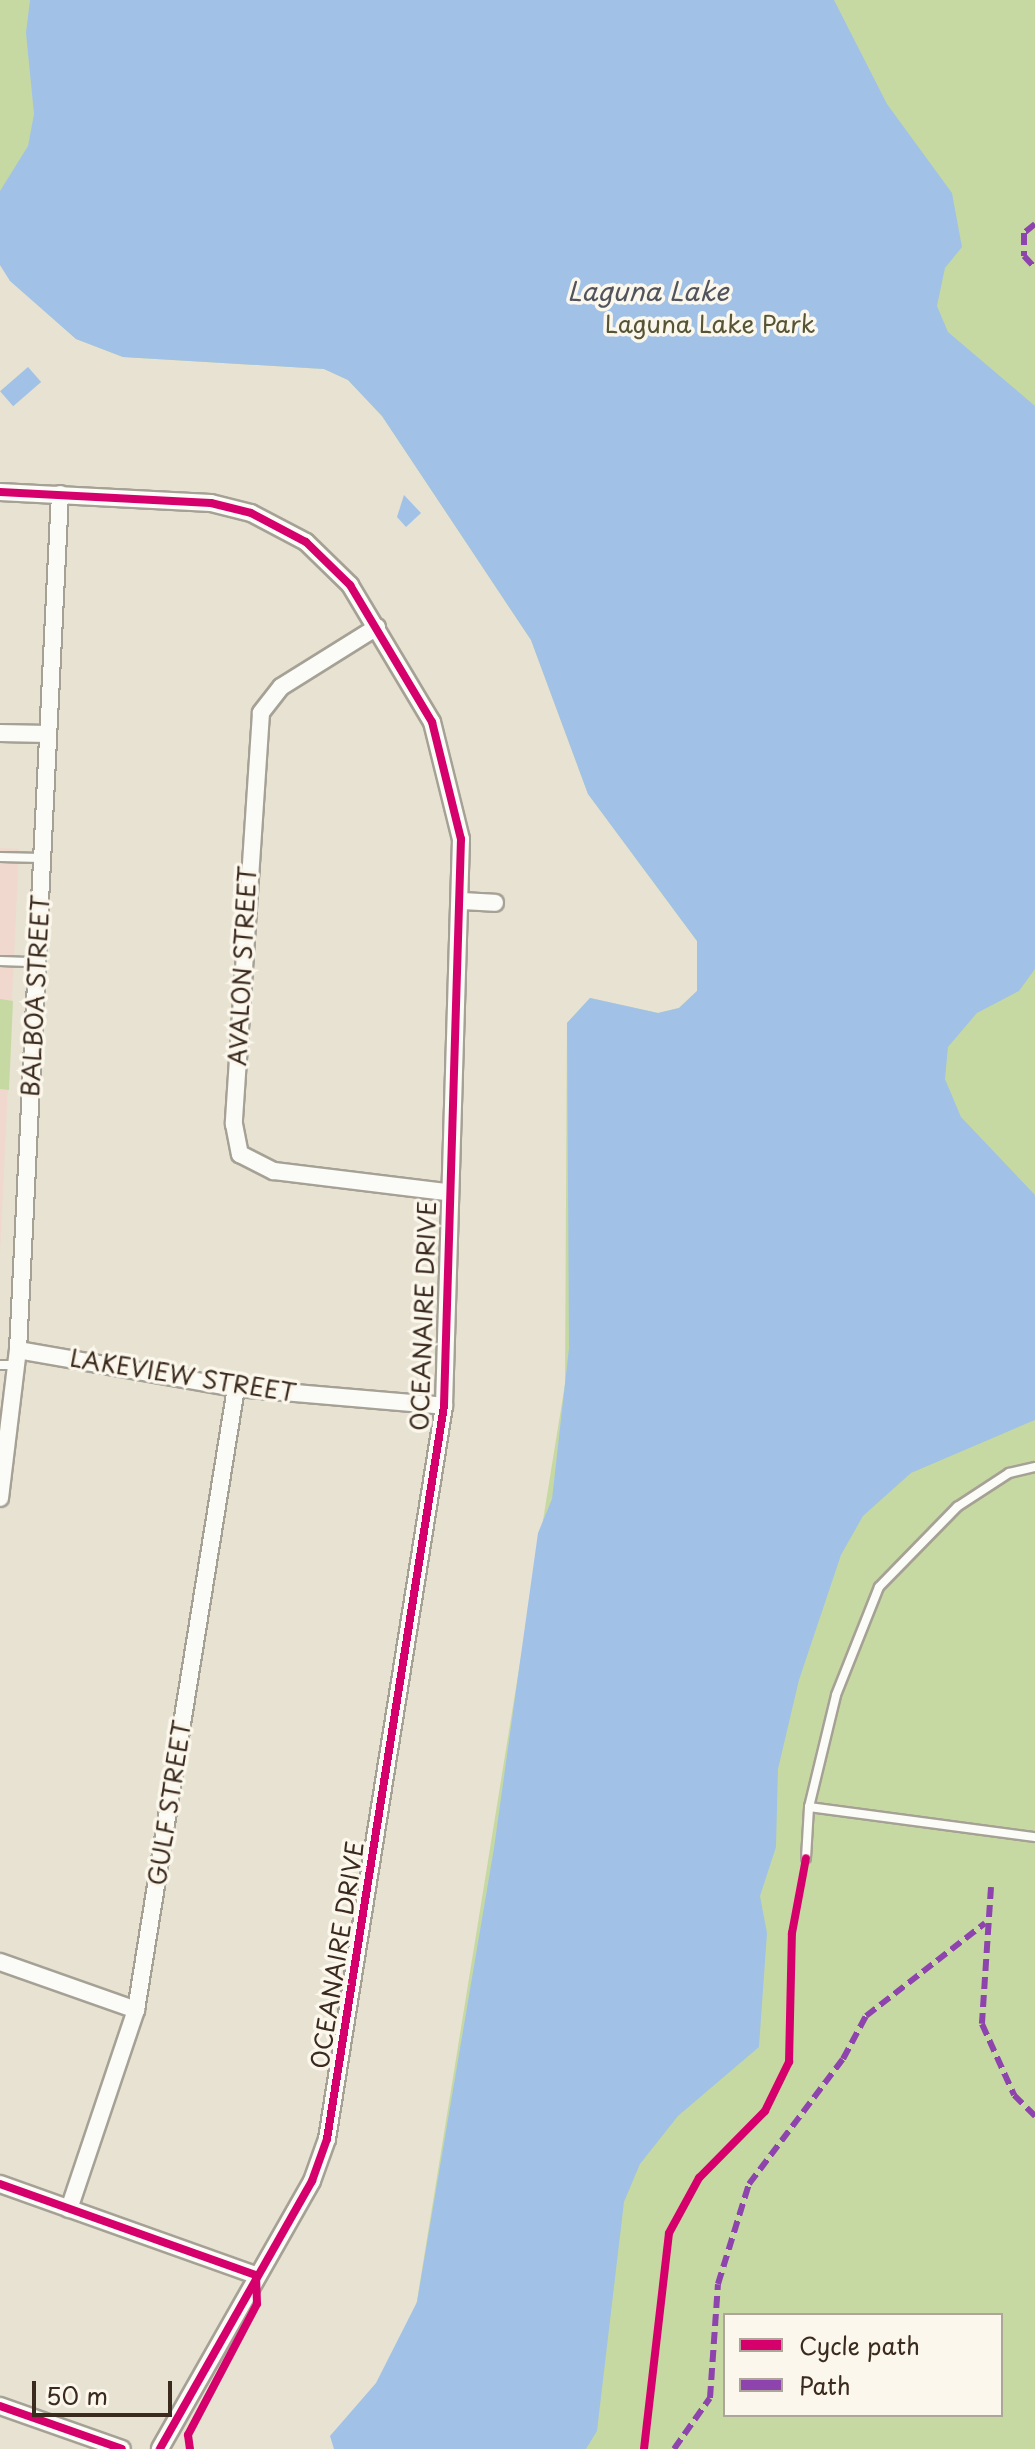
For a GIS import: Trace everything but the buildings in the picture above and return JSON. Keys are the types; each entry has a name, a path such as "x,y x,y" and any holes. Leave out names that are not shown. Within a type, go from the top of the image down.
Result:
{"street":[{"name":"OCEANAIRE DRIVE","path":"0,492 211,503 261,516 322,555 377,627 446,760 461,839 461,901 446,1192 444,1406 327,2139 312,2181 160,2449"},
{"name":"BALBOA STREET","path":"0,1498 36,962 60,494"},
{"name":"AVALON STREET","path":"377,627 281,687 261,713 234,1124 240,1154 274,1171 446,1192"},
{"path":"0,733 48,734"},
{"path":"461,901 495,903"},
{"name":"LAKEVIEW STREET","path":"11,1360 236,1388 444,1406"},
{"name":"GULF STREET","path":"69,2209 136,2010 236,1388"},
{"path":"0,1962 136,2010"},
{"path":"0,2184 256,2275"},
{"path":"0,2406 122,2449"}],"lane":[{"path":"0,857 41,858"},
{"path":"0,961 36,962"},
{"path":"806,1858 809,1807 836,1695 879,1587 957,1507 1009,1473 1035,1467"},
{"path":"809,1807 1035,1837"}],"shaded area":[{"path":"0,848 19,849 0,1254"}],"green space":[{"name":"Laguna Lake","path":"0,0 1035,0 1035,2449 393,2449 565,1384 567,1023 590,998 658,1013 679,1008 697,991 697,941 588,794 531,640 382,416 348,380 324,369 123,357 76,339 11,281 0,265"},
{"path":"0,999 13,1001 9,1090 0,1089"}],"water":[{"name":"Laguna Lake","path":"30,0 834,0 887,104 952,193 962,247 945,268 937,306 948,332 1035,406 1035,969 1019,991 977,1013 948,1047 945,1079 961,1117 1035,1195 1035,1420 911,1473 863,1516 841,1555 799,1680 778,1769 776,1847 760,1896 767,1933 759,2047 678,2116 640,2164 624,2202 597,2431 586,2449 334,2449 330,2436 376,2383 417,2302 494,1848 538,1533 552,1499 569,1348 567,1023 590,998 658,1013 679,1008 697,991 697,941 588,794 531,640 382,416 348,380 324,369 123,357 76,339 10,281 0,265 0,191 28,146 34,114 26,33"},
{"path":"28,367 41,382 13,406 0,391"},
{"path":"404,495 421,513 406,527 397,517"}],"marked path":[{"path":"1035,224 1024,233 1024,256 1035,268"},
{"path":"991,1887 982,2024 1014,2095 1035,2116"},
{"path":"674,2449 710,2398 718,2284 749,2184 843,2059 866,2016 985,1923"}],"cycle path":[{"path":"0,492 211,503 251,513 306,542 350,585 432,722 461,839 444,1406 327,2139 312,2181 160,2449"},
{"path":"644,2449 669,2233 699,2178 765,2111 789,2062 792,1933 806,1858"},
{"path":"0,2184 256,2275 257,2304 188,2435 190,2449"},
{"path":"0,2406 122,2449"}],"park label":[{"name":"Laguna Lake Park","path":"710,324"}]}
